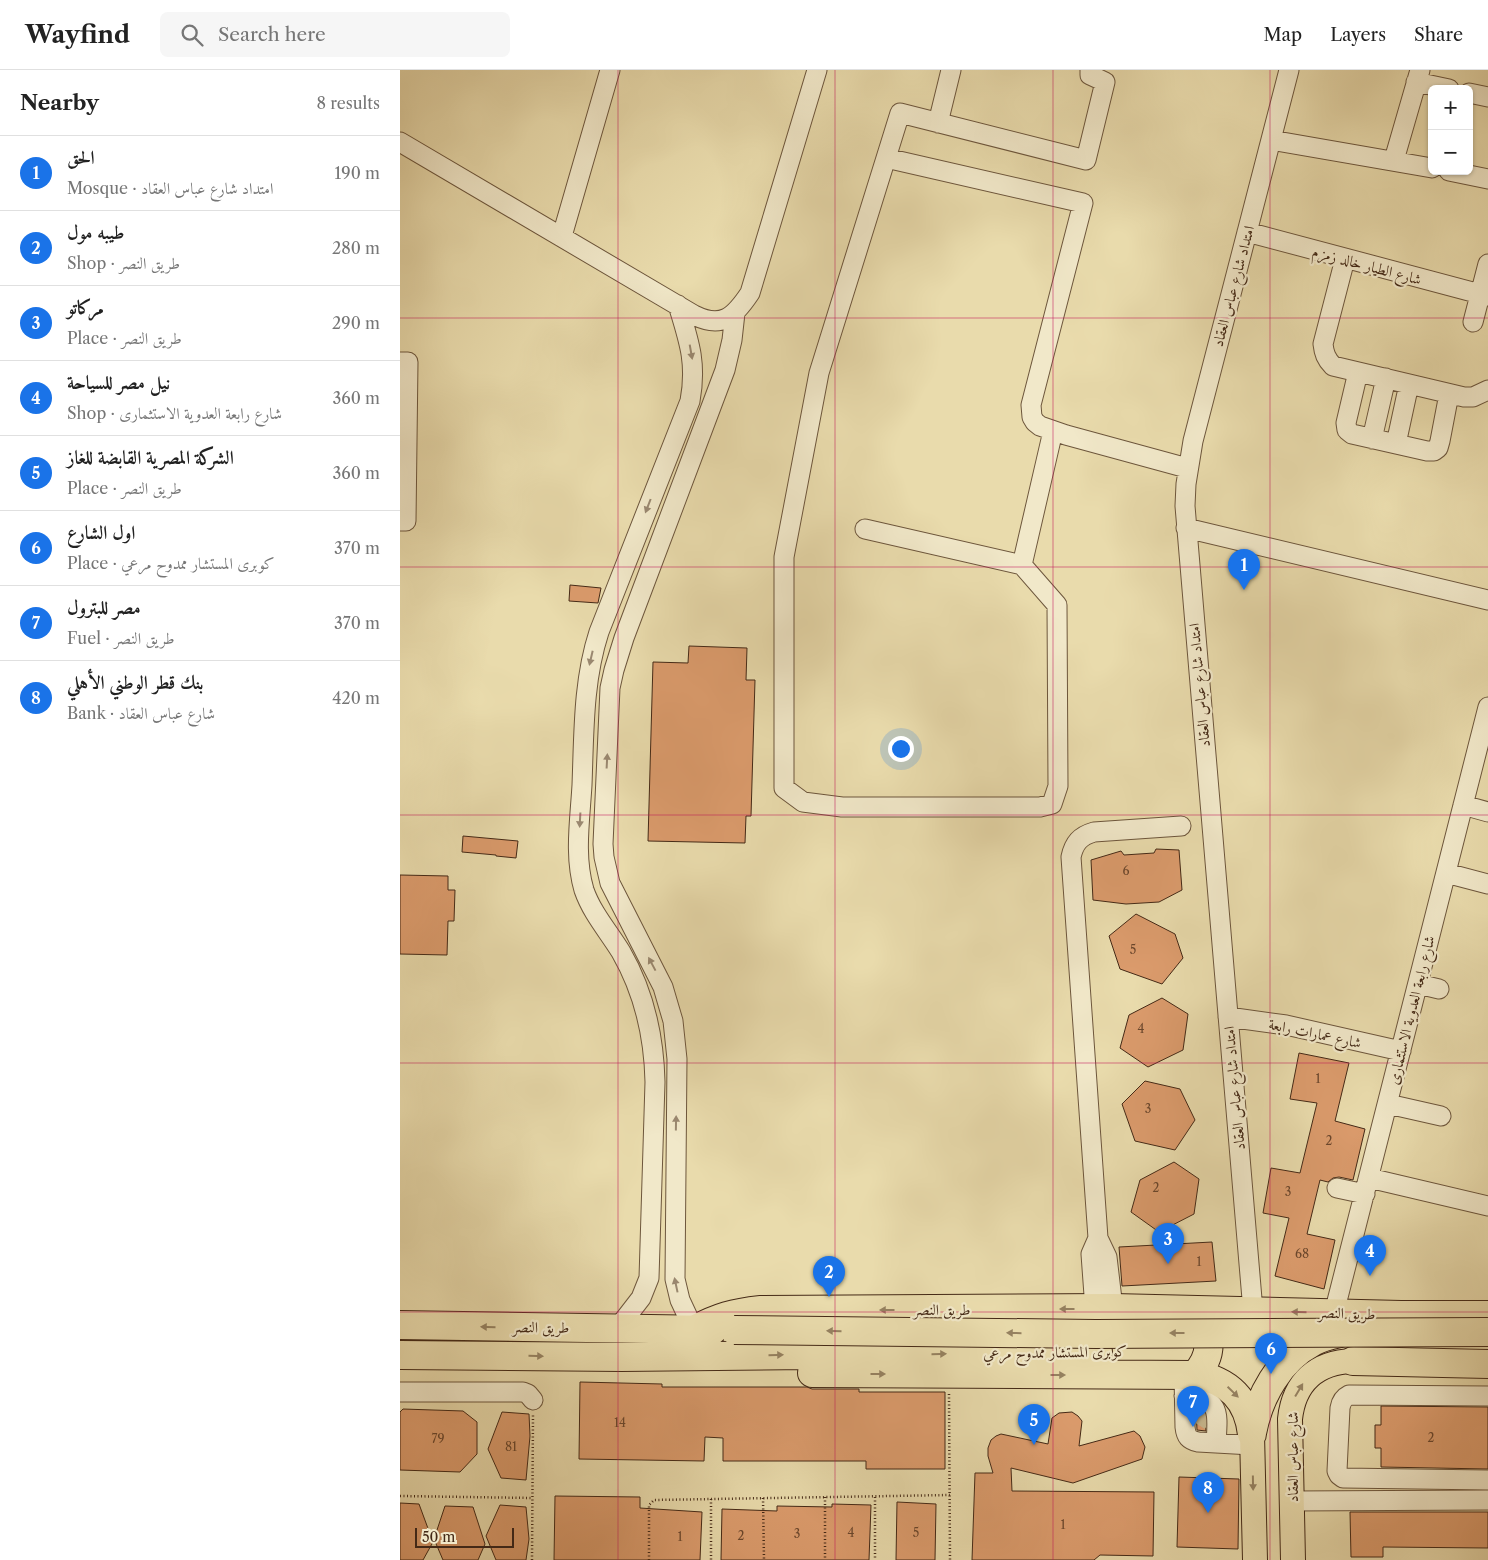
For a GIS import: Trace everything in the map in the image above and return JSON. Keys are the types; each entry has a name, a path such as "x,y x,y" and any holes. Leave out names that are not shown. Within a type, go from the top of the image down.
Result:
{"highway":[{"name":"طريق النصر","path":"400,1325 694,1330 715,1319 738,1312 761,1310 1104,1308 1401,1315 1488,1315"},
{"path":"1179,1310 1188,1313 1202,1325 1209,1342 1199,1407"},
{"path":"1252,1440 1258,1407 1271,1382 1290,1359 1314,1341 1401,1315"},
{"name":"كوبرى المستشار ممدوح مرعي","path":"694,1330 1096,1334 1488,1332"},
{"name":"كوبرى المستشار ممدوح مرعي","path":"622,1357 1488,1350"},
{"name":"طريق النصر","path":"400,1355 622,1357 640,1366 667,1372 949,1374 1199,1407 1206,1377 1217,1381 1235,1394 1247,1412 1251,1423 1252,1440"},
{"path":"1354,1361 1488,1364"}],"main road":[{"name":"شارع عباس العقاد","path":"1293,1560 1290,1419 1294,1398 1306,1380 1318,1370 1332,1363 1354,1361"},
{"path":"1252,1440 1255,1560"}],"street":[{"path":"562,236 610,70"},
{"path":"400,142 704,320 728,319 750,293 817,70"},
{"path":"938,123 951,70"},
{"path":"865,528 1022,565 1057,604 1058,786 1052,804 1040,808 842,806 803,802 784,788 784,557 819,373 900,113 1086,160 1105,82 1090,75 1090,70"},
{"name":"امتداد شارع عباس العقاد","path":"1253,1311 1184,506 1192,441 1289,70"},
{"path":"1394,160 1418,76 1439,85"},
{"path":"1473,94 1488,97"},
{"path":"1271,140 1428,167"},
{"path":"886,158 1083,203 1030,411 1035,422 1053,431 1188,468"},
{"path":"1468,175 1488,179"},
{"name":"شارع الطيار خالد زمزم","path":"1246,232 1484,295"},
{"path":"1345,259 1323,344 1327,360 1333,366 1464,397 1473,397 1488,390"},
{"path":"1473,322 1484,295 1488,264"},
{"path":"617,1329 641,1298 649,1278 655,1082 654,1059 652,1037 640,994 621,953 589,902 580,874 578,842 586,692 589,667 599,632 690,401 693,364 689,340 678,305"},
{"path":"694,1330 680,1300 674,1269 677,1059 673,1021 663,986 610,883 603,844 610,688 614,670 624,638 725,370 732,340 735,313"},
{"path":"400,362 408,362 406,521 400,521"},
{"path":"1358,372 1346,427 1352,434 1431,452 1436,450 1440,441 1449,394"},
{"path":"1372,438 1386,378"},
{"path":"1396,444 1409,384"},
{"path":"1022,565 1053,431"},
{"path":"1186,528 1488,600"},
{"name":"شارع رابعة العدوية الاستثمارى","path":"1334,1313 1488,706"},
{"path":"1463,805 1488,812"},
{"path":"1104,1308 1107,1257 1098,1238 1071,857 1073,848 1078,840 1094,832 1181,826"},
{"path":"1446,873 1488,884"},
{"path":"1418,984 1439,989"},
{"name":"شارع عمارات رابعة","path":"1228,1017 1286,1026 1401,1051"},
{"path":"1388,1104 1441,1116"},
{"path":"1337,1188 1367,1186 1488,1206"},
{"path":"1449,1396 1451,1363"},
{"path":"400,1392 523,1392 528,1394 533,1400"},
{"path":"1488,1396 1349,1395 1344,1398 1340,1408 1337,1471 1339,1476 1343,1478 1488,1480"},
{"path":"1199,1407 1252,1440"},
{"path":"1292,1501 1488,1500"}],"path":[{"path":"949,1374 950,1560"},
{"path":"532,1560 533,1400"},
{"path":"649,1560 649,1507 652,1501 950,1495"},
{"path":"400,1496 532,1498"},
{"path":"875,1496 875,1560"},
{"path":"825,1497 825,1560"},
{"path":"764,1498 764,1560"},
{"path":"711,1499 711,1560"}],"building":[{"path":"570,585 601,588 598,603 569,601"},
{"path":"689,646 747,648 746,680 755,680 751,816 746,816 745,843 648,841 653,662 688,663"},
{"path":"463,836 518,841 516,858 462,852"},
{"path":"1156,849 1179,850 1182,890 1159,902 1126,904 1093,900 1091,860 1121,851 1124,855 1154,853"},
{"path":"400,875 448,876 448,890 455,890 454,921 448,921 447,955 400,954"},
{"path":"1136,914 1175,934 1183,958 1162,984 1120,969 1109,936"},
{"path":"1162,998 1188,1014 1183,1050 1148,1067 1120,1048 1129,1015"},
{"path":"1299,1053 1349,1063 1335,1121 1365,1129 1353,1180 1339,1177 1333,1178 1328,1182 1320,1180 1307,1234 1335,1240 1324,1289 1275,1276 1289,1218 1263,1213 1271,1168 1300,1173 1317,1103 1290,1099"},
{"path":"1145,1081 1180,1089 1195,1120 1175,1150 1135,1141 1122,1104"},
{"path":"1174,1162 1199,1179 1194,1214 1159,1232 1131,1212 1140,1180"},
{"path":"1212,1242 1216,1281 1122,1286 1119,1247"},
{"path":"580,1382 662,1384 662,1387 807,1387 812,1389 859,1389 859,1392 945,1392 945,1469 866,1469 866,1461 723,1461 723,1438 705,1437 704,1461 579,1459"},
{"path":"1381,1406 1488,1407 1488,1469 1381,1467 1381,1448 1375,1448 1375,1425 1381,1425"},
{"path":"403,1409 463,1411 477,1422 477,1454 460,1472 400,1470 400,1412"},
{"path":"1196,1409 1204,1414 1206,1431 1197,1430"},
{"path":"502,1412 529,1414 530,1436 526,1480 501,1478 488,1449"},
{"path":"1072,1412 1082,1421 1079,1446 1134,1431 1140,1436 1145,1447 1142,1459 1073,1483 1011,1468 1012,1491 1154,1492 1153,1556 1100,1555 1094,1560 972,1560 975,1473 993,1473 988,1456 991,1440 1001,1434 1048,1444 1052,1418 1059,1413"},
{"path":"1179,1477 1239,1479 1238,1549 1177,1547"},
{"path":"555,1496 640,1497 640,1508 702,1512 700,1560 554,1560"},
{"path":"897,1502 936,1504 935,1560 896,1560"},
{"path":"400,1503 419,1504 433,1542 423,1560 400,1560"},
{"path":"832,1504 871,1505 869,1560 721,1560 722,1509 777,1511 777,1506 832,1507"},
{"path":"500,1505 526,1507 529,1539 526,1560 496,1560 486,1536"},
{"path":"445,1506 473,1507 485,1544 478,1560 443,1560 434,1539"},
{"path":"1350,1512 1488,1512 1488,1548 1383,1547 1383,1557 1351,1557"}],"tunnel":[{"path":"1196,1412 1210,1421"}],"place":[{"name":"الحق","path":"1244,590"},
{"name":"مركاتو","path":"1168,1264"},
{"name":"نيل مصر للسياحة","path":"1370,1276"},
{"name":"طيبه مول","path":"829,1297"},
{"name":"اول الشارع","path":"1271,1374"},
{"name":"مصر للبترول","path":"1193,1427"},
{"name":"الشركة المصرية القابضة للغاز","path":"1034,1445"},
{"name":"بنك قطر الوطني الأهلي","path":"1208,1513"}]}
